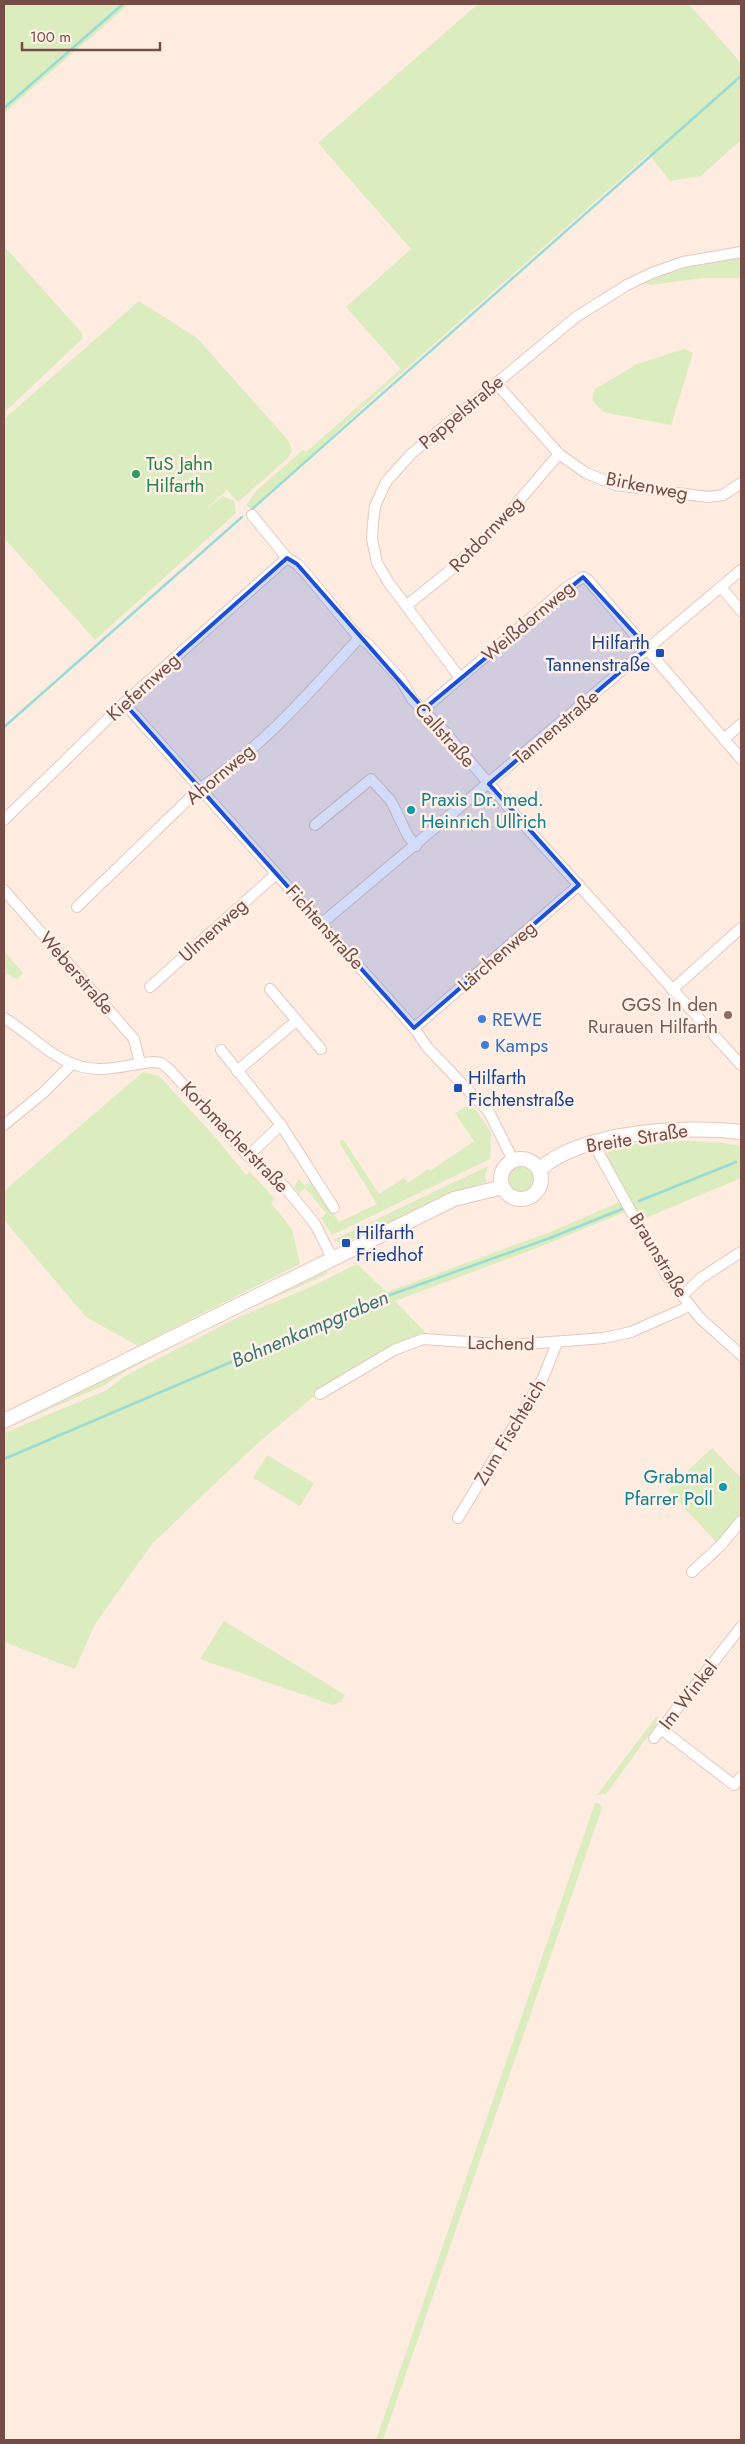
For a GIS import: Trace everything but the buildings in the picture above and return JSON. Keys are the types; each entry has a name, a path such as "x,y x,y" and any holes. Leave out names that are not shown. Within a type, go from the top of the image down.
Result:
{"main road":[{"name":"Breite Straße","path":"539,1170 548,1162 570,1149 595,1142 644,1133 679,1130 706,1129 741,1132"},
{"path":"527,1159 539,1170 540,1186 529,1197 514,1197 503,1187 502,1173 506,1165 513,1160 527,1159"},
{"path":"4,1421 454,1199 503,1187"}],"street":[{"name":"Pappelstraße","path":"460,678 406,606 377,563 374,551 373,523 380,494 386,482 411,454 576,317 627,285 682,262 741,252"},
{"name":"Birkenweg","path":"496,383 559,454 586,473 616,485 708,497 723,495 741,480"},
{"name":"Rotdornweg","path":"406,606 447,573 500,523 559,454"},
{"name":"Callstraße","path":"252,515 287,558 297,564 308,576 359,638 368,644 401,680 412,699 424,709 672,990 741,1065"},
{"name":"Kiefernweg","path":"4,820 124,703 287,558"},
{"name":"Tannenstraße","path":"322,923 416,846 741,570"},
{"name":"Weißdornweg","path":"424,709 566,588 583,577 588,580 648,648"},
{"path":"721,587 741,611"},
{"name":"Ahornweg","path":"77,907 200,788 236,761 301,702 359,638"},
{"path":"648,648 741,759"},
{"name":"Fichtenstraße","path":"124,703 322,923 414,1028 427,1048 489,1112 513,1160"},
{"path":"724,739 741,724"},
{"path":"315,825 371,779 391,801 408,836 416,846"},
{"name":"Ulmenweg","path":"150,987 276,874"},
{"name":"Lärchenweg","path":"414,1028 580,885"},
{"name":"Weberstraße","path":"4,890 134,1039 140,1063"},
{"path":"672,990 741,928"},
{"path":"270,989 321,1049"},
{"name":"Korbmacherstraße","path":"4,1018 54,1056 72,1064 99,1069 119,1068 140,1063 161,1063 169,1069 248,1156 285,1187 315,1224 333,1260"},
{"path":"237,1071 296,1021"},
{"path":"221,1050 281,1125 334,1208"},
{"path":"4,1125 44,1092 72,1064"},
{"path":"248,1156 281,1125"},
{"name":"Braunstraße","path":"595,1142 598,1152 667,1276 698,1317 741,1355"},
{"path":"683,1295 701,1278 741,1252"},
{"name":"Lachend","path":"320,1394 394,1350 423,1339 512,1345 604,1338 631,1332 690,1306"},
{"name":"Zum Fischteich","path":"458,1518 542,1378 557,1343"},
{"path":"692,1572 721,1545 741,1521"},
{"name":"Im Winkel","path":"654,1738 741,1628"},
{"path":"661,1729 734,1785 741,1777"}],"highlighted area":[{"path":"287,558 297,564 424,709 583,577 648,648 489,784 579,885 414,1028 124,703"}],"green space":[{"path":"4,4 129,4 4,113"},
{"path":"478,4 689,4 741,63 741,140 701,176 670,181 649,154 374,397 253,510 246,505 257,490 303,450 306,452 401,369 346,307 411,249 318,143"},
{"path":"4,246 82,333 83,338 4,413"},
{"path":"741,256 741,278 702,278 650,285 645,283 646,280 679,267"},
{"name":"TuS Jahn Hilfarth","path":"139,301 197,338 288,440 292,451 287,459 238,502 227,490 205,510 223,496 234,501 236,513 95,640 4,538 4,419"},
{"path":"684,349 693,353 671,425 603,412 592,400 595,389 637,364"},
{"path":"4,951 23,973 17,979 4,973"},
{"path":"143,1072 159,1076 216,1138 246,1175 250,1172 275,1199 271,1203 292,1229 300,1264 138,1346 86,1317 4,1220 4,1191"},
{"path":"471,1103 491,1132 490,1159 332,1235 321,1218 326,1213 305,1188 299,1193 294,1187 299,1179 304,1185 310,1183 314,1185 339,1222 377,1204 339,1142 343,1139 379,1194 404,1178 408,1183 428,1169 430,1171 474,1141 455,1113"},
{"path":"684,1141 716,1142 741,1146 741,1178 641,1220 606,1157 608,1150 636,1144"},
{"path":"488,1166 485,1176 486,1182 453,1194 388,1225 387,1222 352,1239 353,1242 341,1244 333,1240"},
{"path":"521,1166 530,1170 534,1179 530,1188 521,1192 512,1188 508,1179 512,1170"},
{"path":"622,1201 627,1211 547,1244 395,1301 425,1332 356,1369 318,1393 259,1442 152,1544 95,1624 75,1669 4,1642 4,1433 105,1391 125,1376 237,1318 315,1285 357,1264 387,1292 550,1232"},
{"path":"327,1271 328,1274 237,1314"},
{"path":"224,1320 124,1372 105,1385 4,1429 4,1425"},
{"path":"712,1448 741,1478 741,1516 718,1544 668,1490"},
{"path":"267,1455 314,1483 300,1506 253,1478"},
{"path":"224,1621 345,1695 341,1702 333,1705 200,1659"},
{"path":"656,1717 661,1718 606,1794 597,1795"},
{"path":"595,1803 600,1804 602,1808 383,2440 376,2440"}],"waterway":[{"path":"4,108 123,4"},
{"path":"251,510 741,76"},
{"path":"4,727 242,517"},
{"name":"Bohnenkampgraben","path":"639,1201 736,1162"},
{"name":"Bohnenkampgraben","path":"4,1459 376,1300 550,1238 622,1209"}],"place":[{"name":"TuS Jahn Hilfarth","path":"136,474"},
{"name":"Hilfarth Tannenstraße","path":"660,653"},
{"name":"Praxis Dr. med. Heinrich Ullrich","path":"411,810"},
{"name":"GGS In den Rurauen Hilfarth","path":"728,1015"},
{"name":"REWE","path":"482,1019"},
{"name":"Kamps","path":"485,1045"},
{"name":"Hilfarth Fichtenstraße","path":"458,1088"},
{"name":"Hilfarth Friedhof","path":"346,1243"},
{"name":"Grabmal Pfarrer Poll","path":"723,1487"}]}
